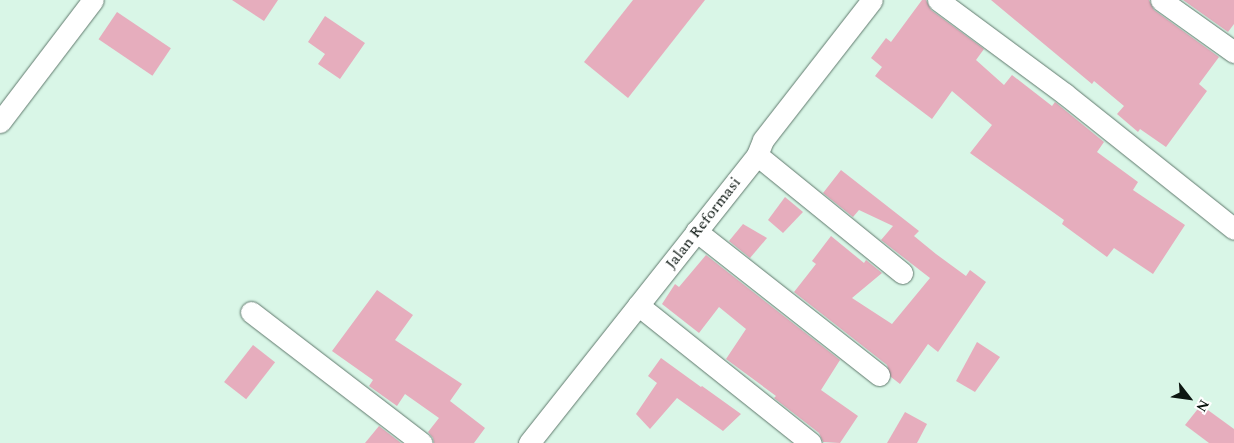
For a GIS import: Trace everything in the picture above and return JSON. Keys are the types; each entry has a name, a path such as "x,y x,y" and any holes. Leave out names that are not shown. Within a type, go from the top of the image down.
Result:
{"street":[{"path":"0,122 92,0"},
{"name":"Jalan Reformasi","path":"529,443 757,155 763,140 872,0"},
{"path":"938,0 1065,94 1234,229"},
{"path":"1161,0 1234,52"},
{"path":"757,155 902,273"},
{"path":"696,231 878,375"},
{"path":"638,305 811,443"},
{"path":"251,312 422,443"}],"building":[{"path":"232,0 278,0 264,21"},
{"path":"633,0 705,0 628,98 584,62"},
{"path":"922,0 926,0 931,10 984,49 976,60 1004,85 1012,75 1052,106 1055,102 1104,142 1097,152 1138,182 1133,190 1185,225 1153,274 1114,248 1107,257 1062,224 1064,220 970,153 992,125 952,91 932,119 875,76 882,67 871,58 886,38 891,42"},
{"path":"991,0 1149,0 1154,10 1219,57 1199,84 1207,91 1166,147 1140,129 1138,132 1117,114 1124,106 1094,81 1092,84"},
{"path":"1183,0 1234,0 1234,24 1228,32"},
{"path":"117,12 171,48 152,76 99,39"},
{"path":"325,16 365,43 340,79 318,64 325,54 308,42"},
{"path":"841,170 919,231 914,236 936,254 966,276 970,270 986,282 938,352 928,344 900,384 891,377 887,365 794,292 816,264 812,261 831,236 864,263 866,260 882,273 852,298 892,324 930,278 881,240 893,226 859,210 853,217 823,193"},
{"path":"785,197 803,212 783,233 768,220"},
{"path":"743,224 767,238 750,258 729,241"},
{"path":"706,255 840,360 821,390 858,416 840,443 823,442 819,433 774,398 776,396 726,359 746,329 719,307 699,333 662,304 675,284 679,287"},
{"path":"377,290 413,315 395,340 462,384 450,401 485,428 474,443 434,443 433,438 428,432 439,418 405,394 397,406 369,386 373,380 332,351"},
{"path":"977,342 1000,357 975,392 956,381"},
{"path":"253,345 275,362 246,399 224,382"},
{"path":"661,358 741,414 723,431 677,398 650,429 636,414 657,383 648,376"},
{"path":"1201,405 1234,429 1234,443 1209,443 1185,425"},
{"path":"905,412 927,424 917,443 887,443"},
{"path":"379,426 401,443 365,443"}]}
